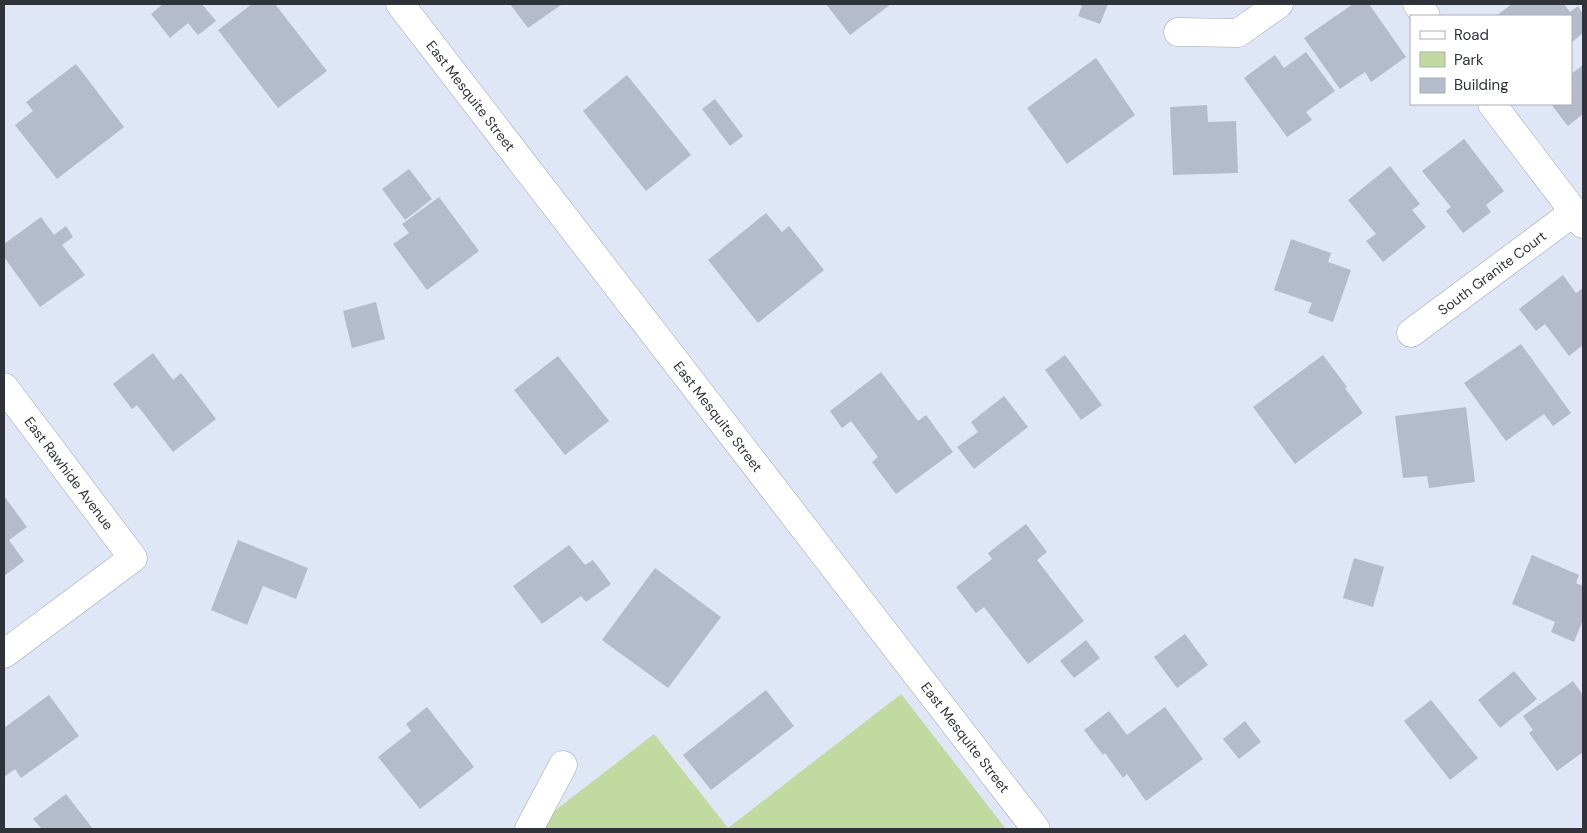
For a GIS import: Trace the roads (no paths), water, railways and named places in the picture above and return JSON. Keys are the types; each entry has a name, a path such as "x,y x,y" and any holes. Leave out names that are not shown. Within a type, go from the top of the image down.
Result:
{"street":[{"name":"East Mesquite Street","path":"400,4 1036,829"},
{"path":"1178,32 1238,33 1279,4"},
{"path":"1417,4 1425,15"},
{"path":"1493,105 1578,218"},
{"name":"South Granite Court","path":"1410,333 1578,218"},
{"name":"East Rawhide Avenue","path":"4,387 133,558 4,654"},
{"path":"529,829 563,765"}]}
